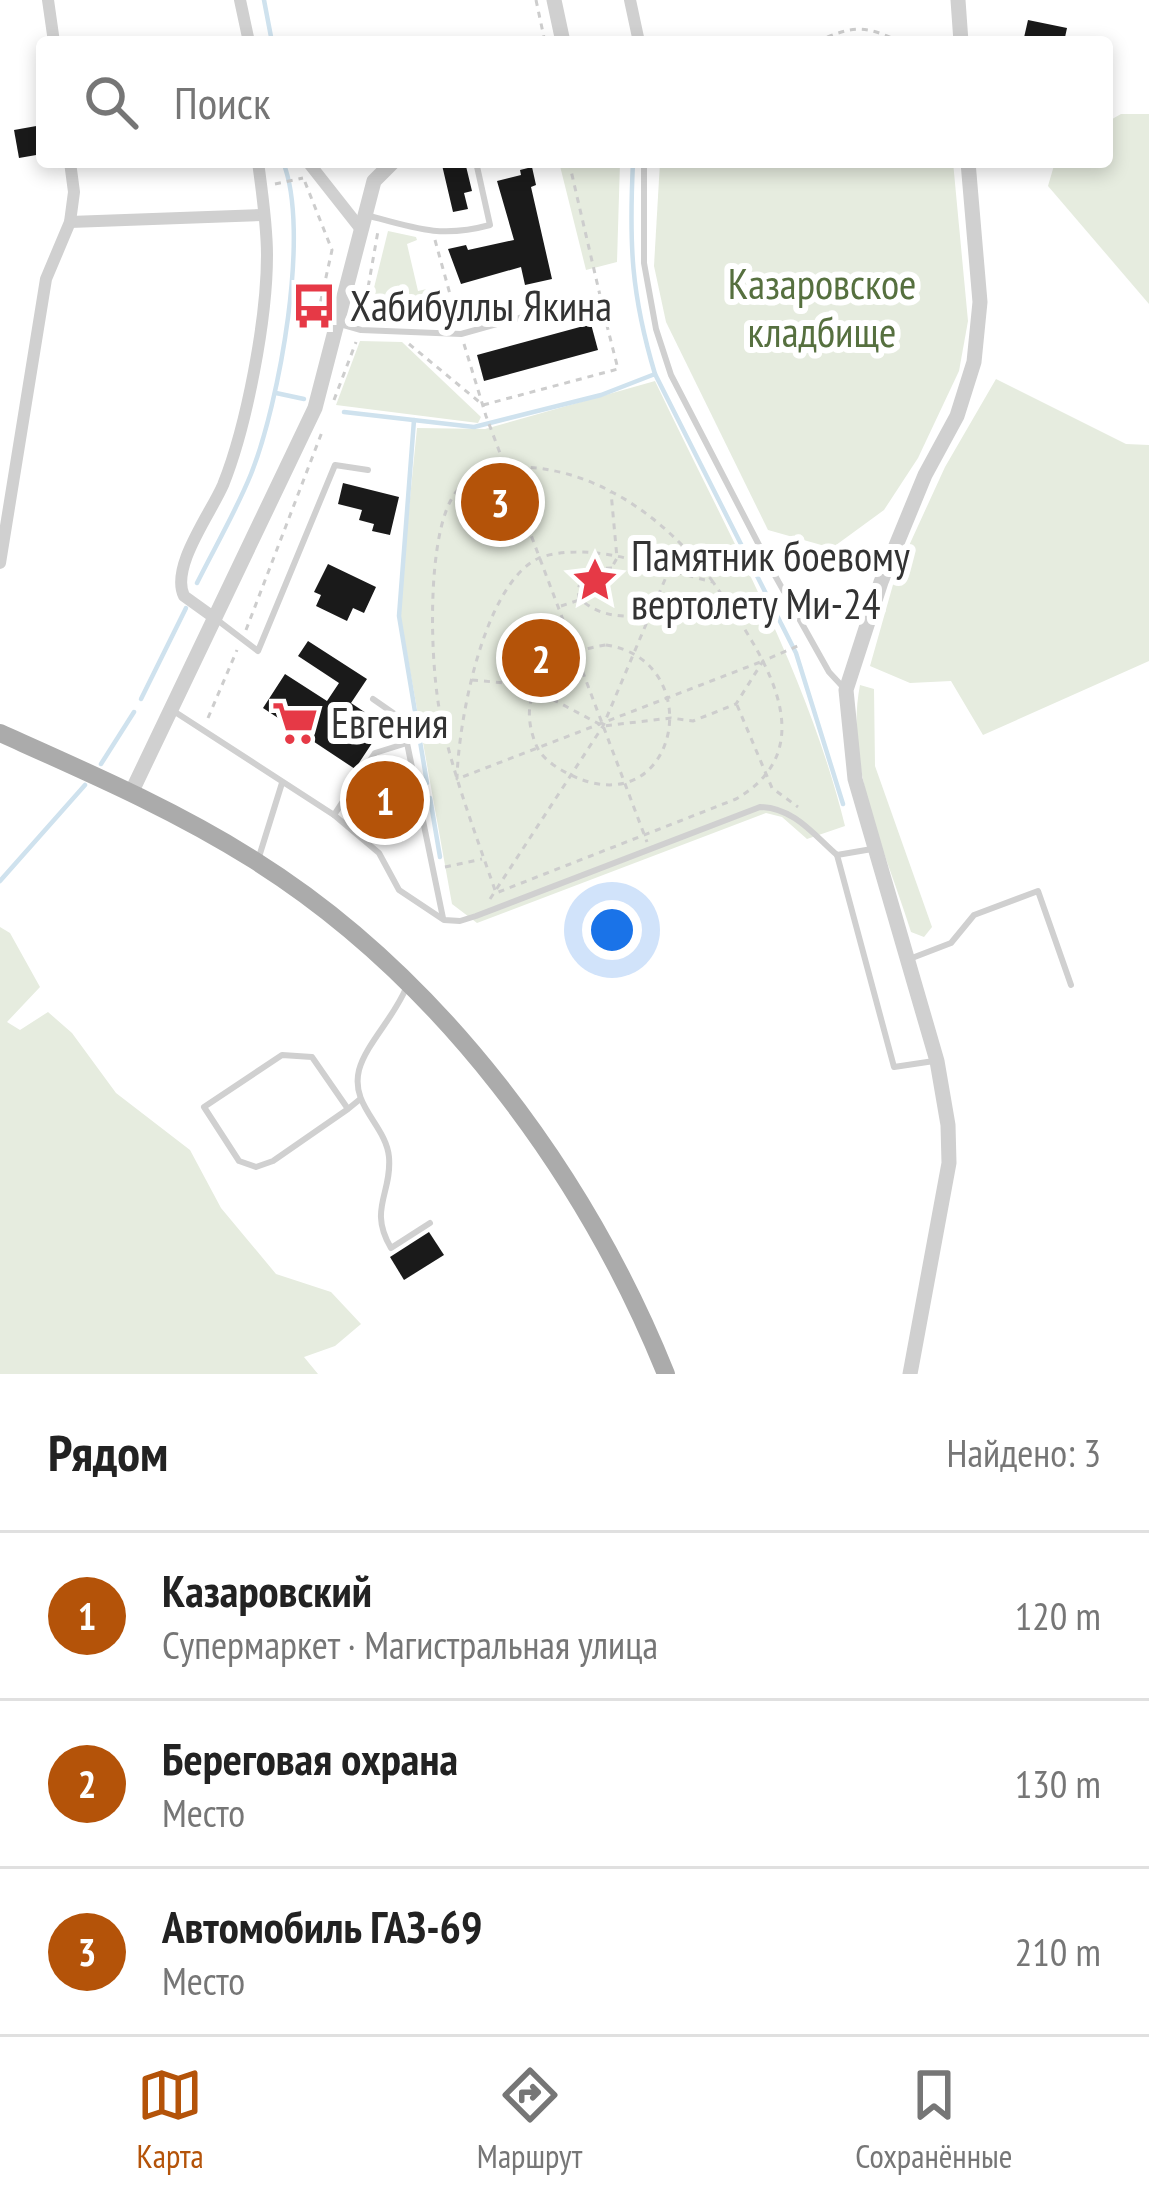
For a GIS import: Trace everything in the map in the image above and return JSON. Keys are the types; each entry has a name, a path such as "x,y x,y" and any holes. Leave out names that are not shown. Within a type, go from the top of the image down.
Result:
{"main road":[{"path":"0,734 132,791 257,862 315,903 407,985 493,1081 568,1186 605,1246 666,1374"}],"street":[{"path":"48,0 53,36"},
{"path":"240,0 248,36"},
{"path":"554,0 562,36"},
{"path":"630,0 638,36"},
{"path":"958,0 961,36"},
{"path":"0,563 46,279 70,222 71,168"},
{"path":"217,619 184,596 181,576 223,483 242,419 267,253 258,168"},
{"path":"132,791 315,408 374,181 387,168"},
{"path":"910,1374 949,1163 949,1125 938,1061 852,760 846,690 881,582 925,475 957,416 974,362 980,302 969,168"},
{"path":"308,170 362,221"},
{"path":"70,222 262,215"}],"lane":[{"path":"362,221 433,234 490,225 477,168"},
{"path":"644,168 644,263 670,375 773,572 829,672 846,690"},
{"path":"337,323 361,329 461,334 584,301"},
{"path":"217,619 258,651 335,465 368,470"},
{"path":"374,699 396,715 407,743 444,920"},
{"path":"171,709 334,815 379,854 399,890 444,920 476,916 760,807 779,808 837,855 894,1067 938,1061"},
{"path":"334,815 375,753 407,743"},
{"path":"257,862 282,783"},
{"path":"837,855 876,848"},
{"path":"908,960 951,943 974,915 1038,891 1071,985"},
{"path":"407,985 398,1009 359,1067 359,1100 389,1156 381,1232 391,1248 430,1223"},
{"path":"348,1108 312,1057 282,1055 204,1107 239,1161 256,1167 274,1161 348,1108 359,1100"}],"path":[{"path":"536,0 544,36"},
{"path":"831,36 868,26 889,36"},
{"path":"483,405 618,369 569,168"},
{"path":"285,182 308,170 332,250 317,318"},
{"path":"433,234 486,416 649,849"},
{"path":"579,312 602,306"},
{"path":"424,340 404,340 483,405"},
{"path":"506,467 535,467 568,473 611,492 656,520 680,542 713,582 764,661 782,712 783,731 766,776 736,799 496,893 440,714 433,584 442,521 458,490 506,467"},
{"path":"559,607 597,594 613,568 617,559 611,492"},
{"path":"487,902 603,726 680,542"},
{"path":"458,779 458,738 488,630 507,592 539,558 578,552 713,582"},
{"path":"578,598 583,577 596,568 613,568"},
{"path":"578,598 610,616 647,617"},
{"path":"606,645 634,652 650,666 668,698 664,750 652,766 625,785 602,785 570,775 538,750 530,716 535,690 554,663 575,652 606,645"},
{"path":"458,779 603,726 797,646"},
{"path":"471,680 535,690 603,726 670,718 693,721 736,704 764,661"},
{"path":"736,704 766,776 779,796 802,810"},
{"path":"433,869 484,858"}],"green space":[{"path":"1149,114 1149,304 1048,186 1053,168 1113,168 1113,119"},
{"path":"560,168 620,168 617,262 586,270"},
{"name":"Казаровское кладбище","path":"660,168 954,168 968,321 959,371 918,458 884,510 832,548 768,530 666,322 654,266"},
{"path":"388,231 416,237 407,244 418,291 431,288 437,314 429,322 421,322 416,310 370,304"},
{"path":"360,341 402,342 481,417 478,423 336,405"},
{"path":"996,379 1126,444 1149,445 1149,661 983,735 951,681 910,683 870,666 896,574 945,467"},
{"path":"655,381 786,654 845,826 807,839 782,817 766,813 477,923 452,904 399,609 417,428 485,429"},
{"path":"860,685 874,689 875,766 932,927 924,937 911,932 870,810 858,747"},
{"path":"0,927 10,933 40,987 7,1022 20,1030 48,1012 72,1033 116,1093 190,1150 221,1208 276,1274 331,1292 361,1324 335,1346 304,1357 318,1374 0,1374"}],"building":[{"path":"1028,20 1067,28 1065,36 1024,36"},
{"path":"36,126 36,155 19,158 14,130"},
{"path":"443,168 466,168 472,191 464,193 468,209 453,212"},
{"path":"532,168 536,185 531,187 552,279 525,285 521,267 461,284 448,249 466,245 468,250 514,240 497,181 521,175 520,170"},
{"path":"591,324 598,350 484,381 477,355"},
{"path":"343,483 399,497 390,535 372,531 374,524 359,520 362,510 338,504"},
{"path":"328,564 376,587 364,613 353,608 347,621 316,606 321,595 314,592"},
{"path":"308,641 367,679 351,703 384,725 355,769 263,708 285,674 327,701 339,683 298,656"},
{"path":"386,757 405,769 410,796 403,808 414,814 402,842 355,814 374,781 368,777"},
{"path":"429,1232 444,1255 404,1280 390,1257"}],"waterway":[{"path":"264,0 271,36"},
{"path":"197,583 251,474 281,363 294,230 285,168"},
{"path":"633,168 634,269 655,374"},
{"path":"344,412 474,427 601,395 655,374 796,653 843,804"},
{"path":"276,393 304,399"},
{"path":"414,420 399,616 427,783"},
{"path":"141,699 186,608"},
{"path":"101,764 134,712"},
{"path":"0,881 85,785"},
{"path":"430,798 440,857"}],"place":[{"name":"Хабибуллы Якина","path":"314,306"},
{"name":"Автомобиль ГАЗ-69","path":"500,502"},
{"name":"Памятник боевому вертолету Ми-24","path":"595,580"},
{"name":"Береговая охрана","path":"541,658"},
{"name":"Евгения","path":"295,723"},
{"name":"Казаровский","path":"385,800"}]}
